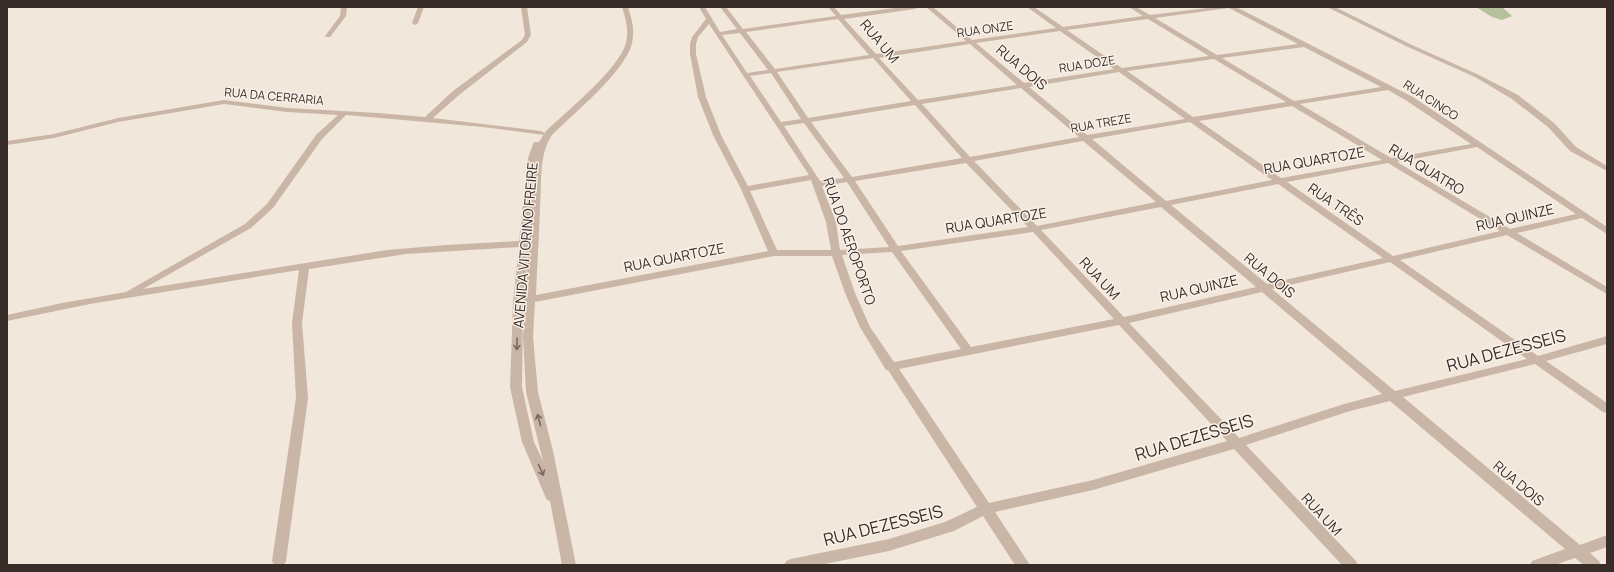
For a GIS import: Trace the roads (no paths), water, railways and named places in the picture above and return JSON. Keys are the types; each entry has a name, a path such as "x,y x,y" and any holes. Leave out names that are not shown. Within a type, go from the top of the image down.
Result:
{"street":[{"path":"328,36 343,16 344,7"},
{"path":"415,23 421,7"},
{"path":"426,120 456,93 525,42 528,35 524,7"},
{"name":"AVENIDA VITORINO FREIRE","path":"560,512 528,442 516,387 518,302 532,158 541,133 610,69 622,50 626,31 620,7"},
{"name":"AVENIDA VITORINO FREIRE","path":"569,565 548,452 532,392 528,337 537,193 537,169 543,142 549,133 620,64 626,53 631,33 625,7"},
{"name":"RUA DO AEROPORTO","path":"702,7 718,34 815,181 831,222 836,253 850,293 865,327 890,367 1023,565"},
{"path":"723,7 772,70 805,120 850,180 895,249 969,352"},
{"name":"RUA UM","path":"831,7 915,103 968,160 1035,229 1351,565"},
{"path":"718,34 915,7"},
{"name":"RUA DOIS","path":"928,7 1594,565"},
{"name":"RUA TRÊS","path":"1030,7 1607,409"},
{"name":"RUA QUATRO","path":"1132,7 1607,291"},
{"name":"RUA ONZE","path":"745,74 1228,7"},
{"name":"RUA CINCO","path":"1231,7 1389,88 1420,106 1476,145 1607,231"},
{"path":"1330,7 1410,46 1477,76 1515,97 1551,125 1573,149 1607,169"},
{"path":"710,19 695,37 692,44 702,97 717,134 745,189 774,253"},
{"name":"RUA DOZE","path":"779,125 1120,70 1304,45"},
{"name":"RUA TREZE","path":"745,189 815,181 850,180 1190,119 1389,88"},
{"name":"RUA DA CERRARIA","path":"7,143 54,136 118,120 224,102 287,110 344,113 483,125 541,133"},
{"path":"126,295 237,233 260,217 270,206 319,137 344,113"},
{"name":"RUA QUARTOZE","path":"518,302 774,253 836,253 895,249 1035,229 1278,181 1476,145"},
{"name":"RUA QUINZE","path":"890,367 1121,321 1390,258 1583,216"},
{"path":"7,318 40,310 126,295 304,268 368,256 400,252 524,244"},
{"path":"279,561 302,398 297,323 304,268"},
{"name":"RUA DEZESSEIS","path":"791,565 889,545 949,527 986,510 1093,485 1237,443 1348,407 1394,397 1607,340"},
{"path":"1537,565 1576,550 1607,541"}]}
